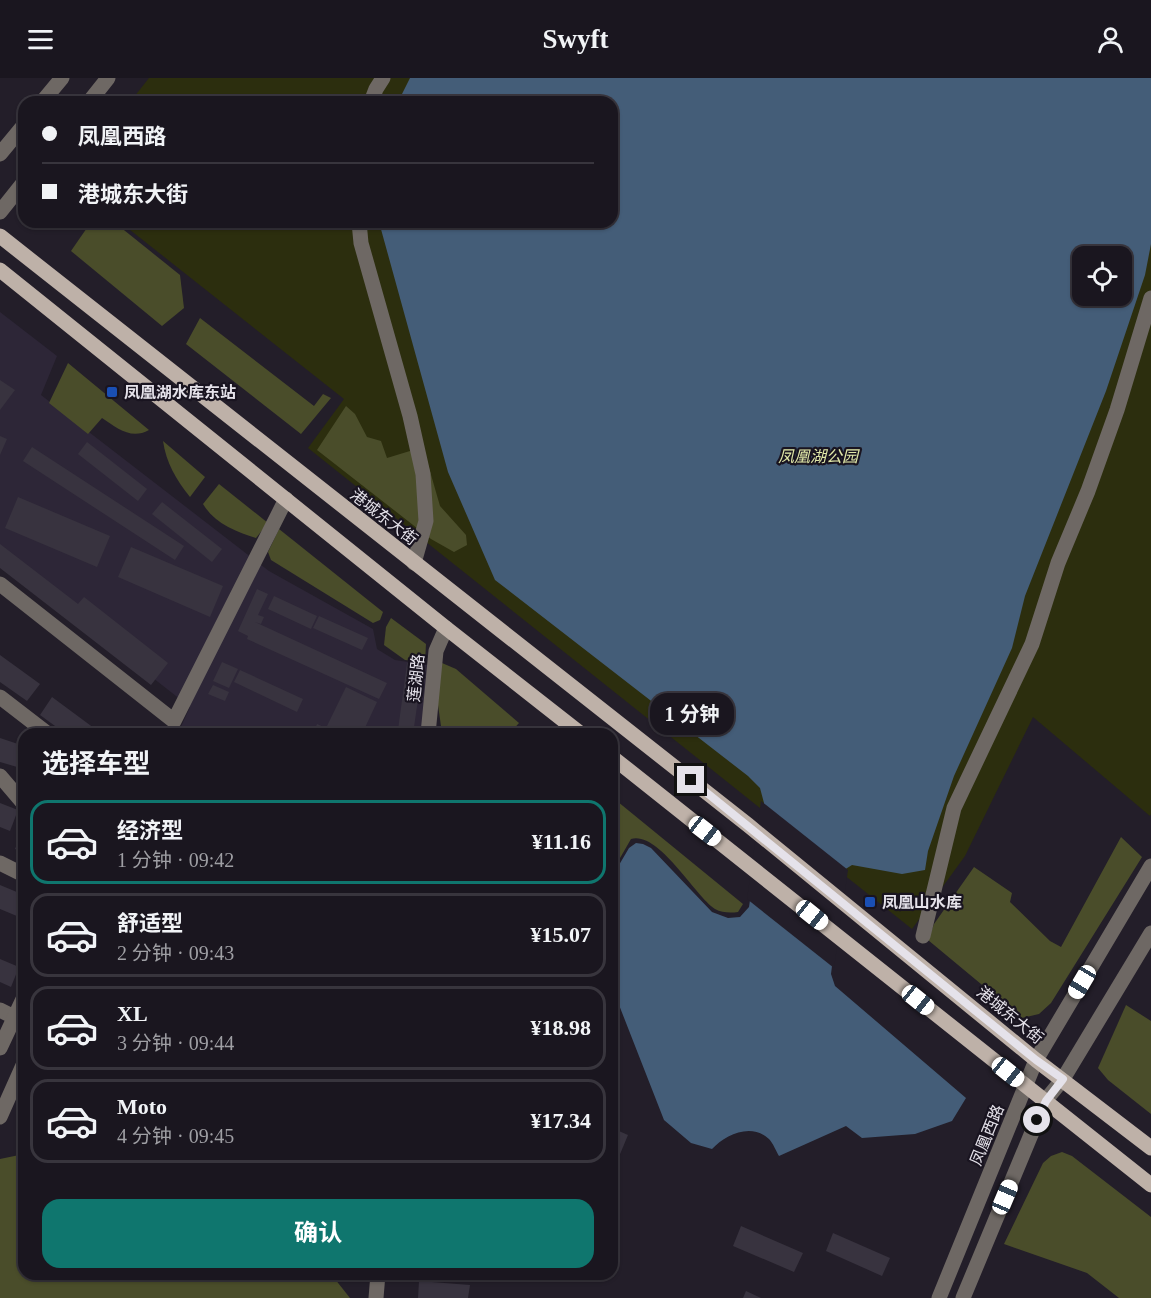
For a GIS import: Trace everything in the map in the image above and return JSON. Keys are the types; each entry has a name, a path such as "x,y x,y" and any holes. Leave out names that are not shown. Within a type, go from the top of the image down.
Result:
{"main road":[{"name":"港城东大街","path":"0,236 748,825 1036,1060 1151,1148"},
{"path":"0,270 573,728"},
{"path":"618,763 1151,1185"}],"street":[{"path":"47,96 62,78"},
{"path":"94,96 108,78"},
{"path":"373,96 383,78"},
{"path":"0,154 18,132"},
{"path":"0,212 18,190"},
{"path":"360,228 361,243 410,416 423,474 426,521 414,563"},
{"path":"923,936 954,808 1032,644 1058,563 1088,491 1117,410 1151,298"},
{"path":"0,584 171,727 286,499"},
{"name":"莲湖路","path":"429,728 436,651 446,628"},
{"path":"0,697 40,728"},
{"path":"0,776 18,797"},
{"path":"0,863 18,872"},
{"name":"凤凰西路","path":"939,1298 1036,1060 1151,866"},
{"path":"963,1298 1046,1101 1063,1079 1151,933"},
{"path":"0,1048 18,1009"},
{"path":"0,1010 14,1017"},
{"path":"0,1117 18,1076"},
{"path":"376,1298 378,1280"}],"shaded area":[{"path":"0,312 57,356 41,395 269,571 373,629 377,649 395,660 428,665 422,728 180,728 190,707 0,558"}],"green space":[{"name":"凤凰山水库","path":"149,78 1151,78 1151,814 1150,816 1033,717 965,856 912,929 308,448 344,399 128,228 618,228 618,96 135,96"},
{"path":"87,228 121,228 180,275 184,308 162,326 71,251"},
{"path":"200,318 314,406 323,394 331,398 301,434 186,344"},
{"path":"68,363 149,430 136,434 124,432 102,418 88,434 49,403"},
{"path":"346,406 355,414 367,437 381,441 387,458 423,447 440,506 466,535 467,545 454,552 431,539 317,450"},
{"path":"163,441 205,477 190,497 172,470"},
{"path":"219,484 268,523 256,538 219,522 203,504"},
{"path":"279,529 383,612 380,620 373,623 271,560 268,552"},
{"path":"391,618 426,644 425,662 405,660 384,645 386,627"},
{"path":"442,663 456,669 519,723 514,728 444,728 441,726 437,698"},
{"path":"618,802 743,904 738,912 715,909 664,854 642,839 631,839 618,862"},
{"path":"1121,837 1142,857 1051,1003 1039,1014 1022,1018 928,940 934,924 974,867 1012,893 1010,902 1050,941 1061,947"},
{"path":"1126,1005 1151,1021 1151,1114 1108,1080 1098,1068"},
{"path":"1062,1152 1072,1156 1151,1217 1151,1298 1119,1298 1087,1273 1004,1244 1043,1163 1051,1156"},
{"path":"18,1155 18,1280 336,1280 350,1298 0,1298 0,1159"}],"water":[{"name":"凤凰山水库","path":"410,78 1151,78 1151,244 1145,275 1106,391 1025,596 1012,648 954,776 928,851 925,870 902,874 852,865 844,870 831,974 835,986 966,1098 952,1121 915,1134 862,1138 846,1126 779,1156 769,1139 754,1131 731,1135 712,1149 691,1143 664,1120 618,1002 618,868 629,848 636,843 643,844 651,848 712,912 728,918 740,917 749,907 764,803 760,788 748,776 495,580 448,472 381,228 618,228 618,96 401,96"}],"pier":[{"path":"761,801 848,870 834,968 747,899"}],"building":[{"path":"0,380 15,390 0,410"},
{"path":"0,436 7,439 0,455"},
{"path":"87,442 147,489 138,501 78,454"},
{"path":"32,447 184,546 175,560 23,461"},
{"path":"18,497 110,536 97,567 5,528"},
{"path":"162,502 222,549 212,562 152,514"},
{"path":"0,544 78,604 84,597 168,663 151,685 0,568"},
{"path":"131,547 223,586 210,617 118,577"},
{"path":"257,589 268,594 258,615 264,617 261,624 255,622 387,683 379,699 247,639 248,636 238,631"},
{"path":"274,596 317,616 311,629 268,609"},
{"path":"319,616 368,638 362,650 313,628"},
{"path":"0,655 40,684 27,701 0,682"},
{"path":"222,662 238,669 229,688 213,681"},
{"path":"407,663 423,665 414,728 398,728"},
{"path":"240,670 303,699 297,712 234,682"},
{"path":"213,685 229,692 225,701 208,694"},
{"path":"346,687 377,702 365,728 327,726"},
{"path":"52,697 94,728 58,728 40,715"},
{"path":"0,738 18,744 18,767 0,762"},
{"path":"0,803 18,810 10,831 0,827"},
{"path":"0,885 18,892 18,916 0,909"},
{"path":"0,959 18,967 11,987 0,982"},
{"path":"618,1131 628,1135 618,1159"},
{"path":"741,1226 803,1253 794,1272 733,1246"},
{"path":"833,1233 890,1258 882,1276 826,1251"},
{"path":"419,1281 470,1285 468,1298 418,1298"},
{"path":"746,1291 761,1298 743,1298"}],"place":[{"name":"凤凰湖水库东站","path":"112,392"},
{"name":"凤凰山水库","path":"870,902"}],"route":[{"path":"691,780 1036,1060 1063,1079 1046,1101 1037,1120"}],"park label":[{"name":"凤凰湖公园","path":"818,456"}]}
